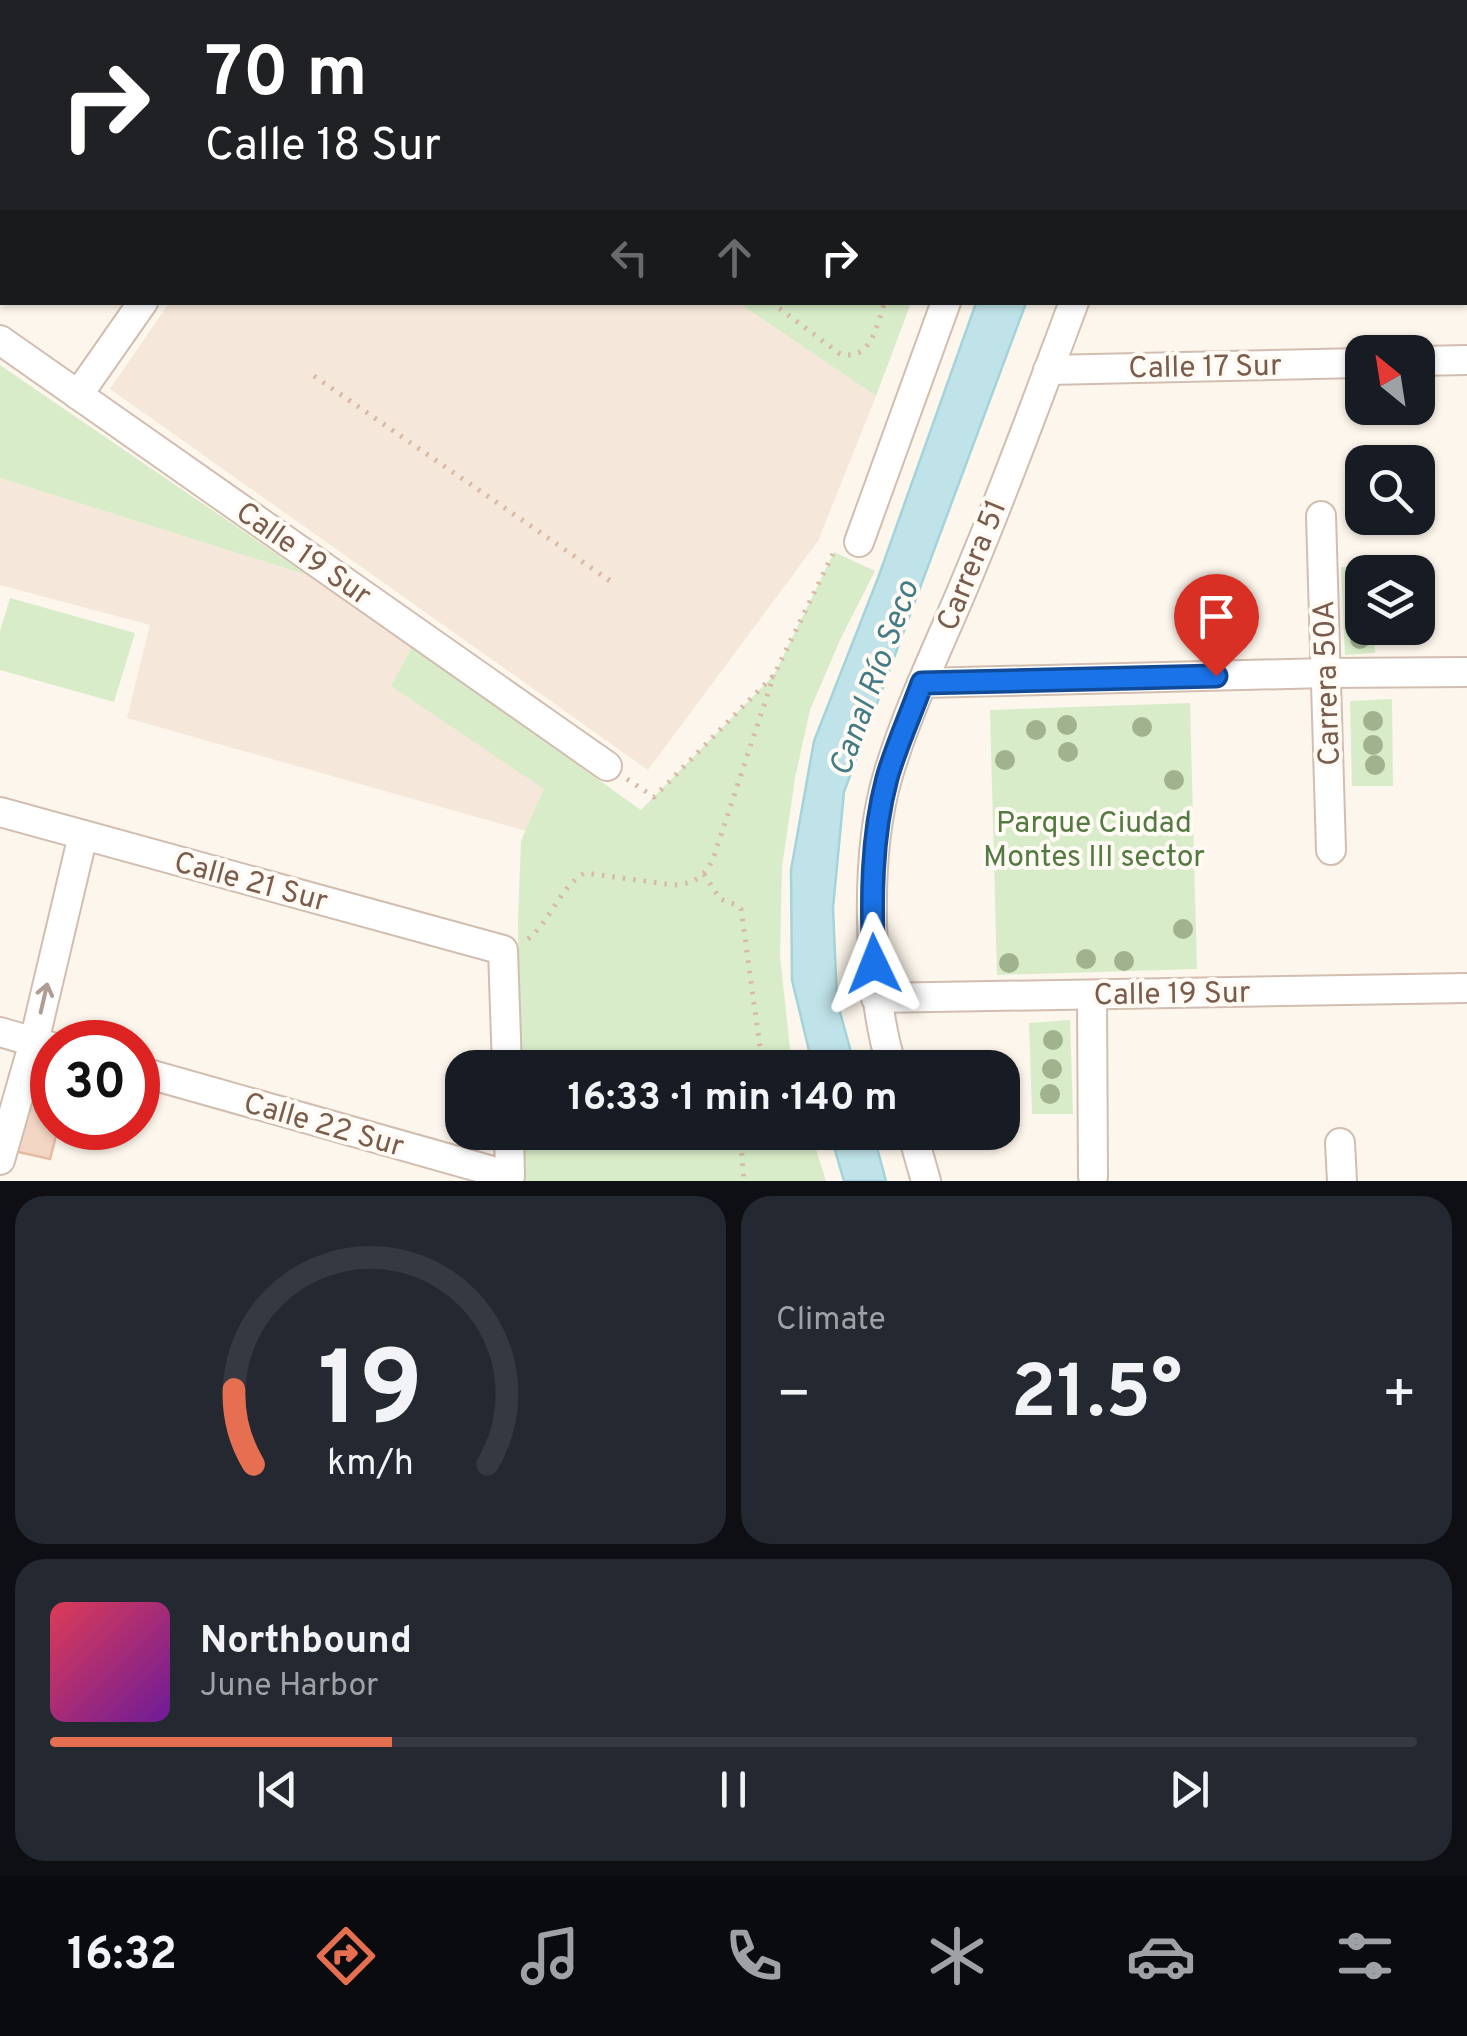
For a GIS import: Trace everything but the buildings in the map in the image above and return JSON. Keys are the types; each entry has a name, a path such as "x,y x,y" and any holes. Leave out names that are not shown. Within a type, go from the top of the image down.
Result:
{"street":[{"path":"78,396 141,305"},
{"path":"859,542 945,305"},
{"name":"Carrera 51","path":"888,1050 876,998 872,930 874,862 888,777 1073,305"},
{"name":"Calle 19 Sur","path":"0,340 608,766"},
{"path":"1435,361 1467,360"},
{"name":"Calle 17 Sur","path":"1048,370 1345,363"},
{"name":"Carrera 50A","path":"1321,516 1332,850"},
{"path":"922,683 1467,672"},
{"name":"Calle 21 Sur","path":"0,812 503,950"},
{"path":"48,1020 83,835"},
{"path":"503,950 506,1050"},
{"name":"Calle 19 Sur","path":"876,998 1467,988"},
{"path":"1092,995 1093,1176"},
{"path":"0,1032 30,1040"},
{"name":"Calle 22 Sur","path":"160,1077 510,1176 509,1150"},
{"path":"0,1160 30,1079"},
{"path":"1340,1143 1342,1181"},
{"path":"917,1150 926,1181"}],"path":[{"path":"774,305 848,356 858,354 870,344 884,305"},
{"path":"314,376 616,585"},
{"path":"503,950 536,932 574,880 585,873 674,885 686,884 704,874 715,854 774,674 834,552 852,559 859,542"},
{"path":"608,766 654,797 774,674"},
{"path":"704,874 720,900 738,906 742,914 761,1050"},
{"path":"741,1150 744,1181"}],"shaded area":[{"path":"168,305 743,305 876,396 818,541 648,770 110,389"},
{"path":"0,478 307,575 412,647 392,686 545,789 526,831 127,718 150,625 0,585"}],"green space":[{"path":"742,305 910,305 876,396"},
{"path":"0,365 307,575 0,478"},
{"path":"834,552 875,571 810,710 795,778 782,867 780,956 790,1050 519,1050 521,841 544,789 391,686 412,647 641,810 774,675"},
{"path":"1341,567 1345,567 1345,645 1375,645 1375,653 1345,655"},
{"path":"10,598 135,633 114,702 0,670 0,631"},
{"path":"1392,699 1393,786 1352,786 1350,701"},
{"name":"Parque Ciudad Montes III sector","path":"1190,703 1197,969 997,975 990,710"},
{"path":"1070,1020 1073,1114 1032,1114 1029,1023"},
{"path":"519,1150 816,1150 826,1181 520,1181"}],"water":[{"name":"Canal Río Seco","path":"975,305 1025,305 844,792 833,908 837,1001 850,1050 809,1050 792,980 791,870 814,741 878,578"},
{"path":"835,1150 878,1150 886,1181 844,1181"}],"route":[{"path":"874,964 874,862 880,815 888,777 922,683 1216,676"}]}
